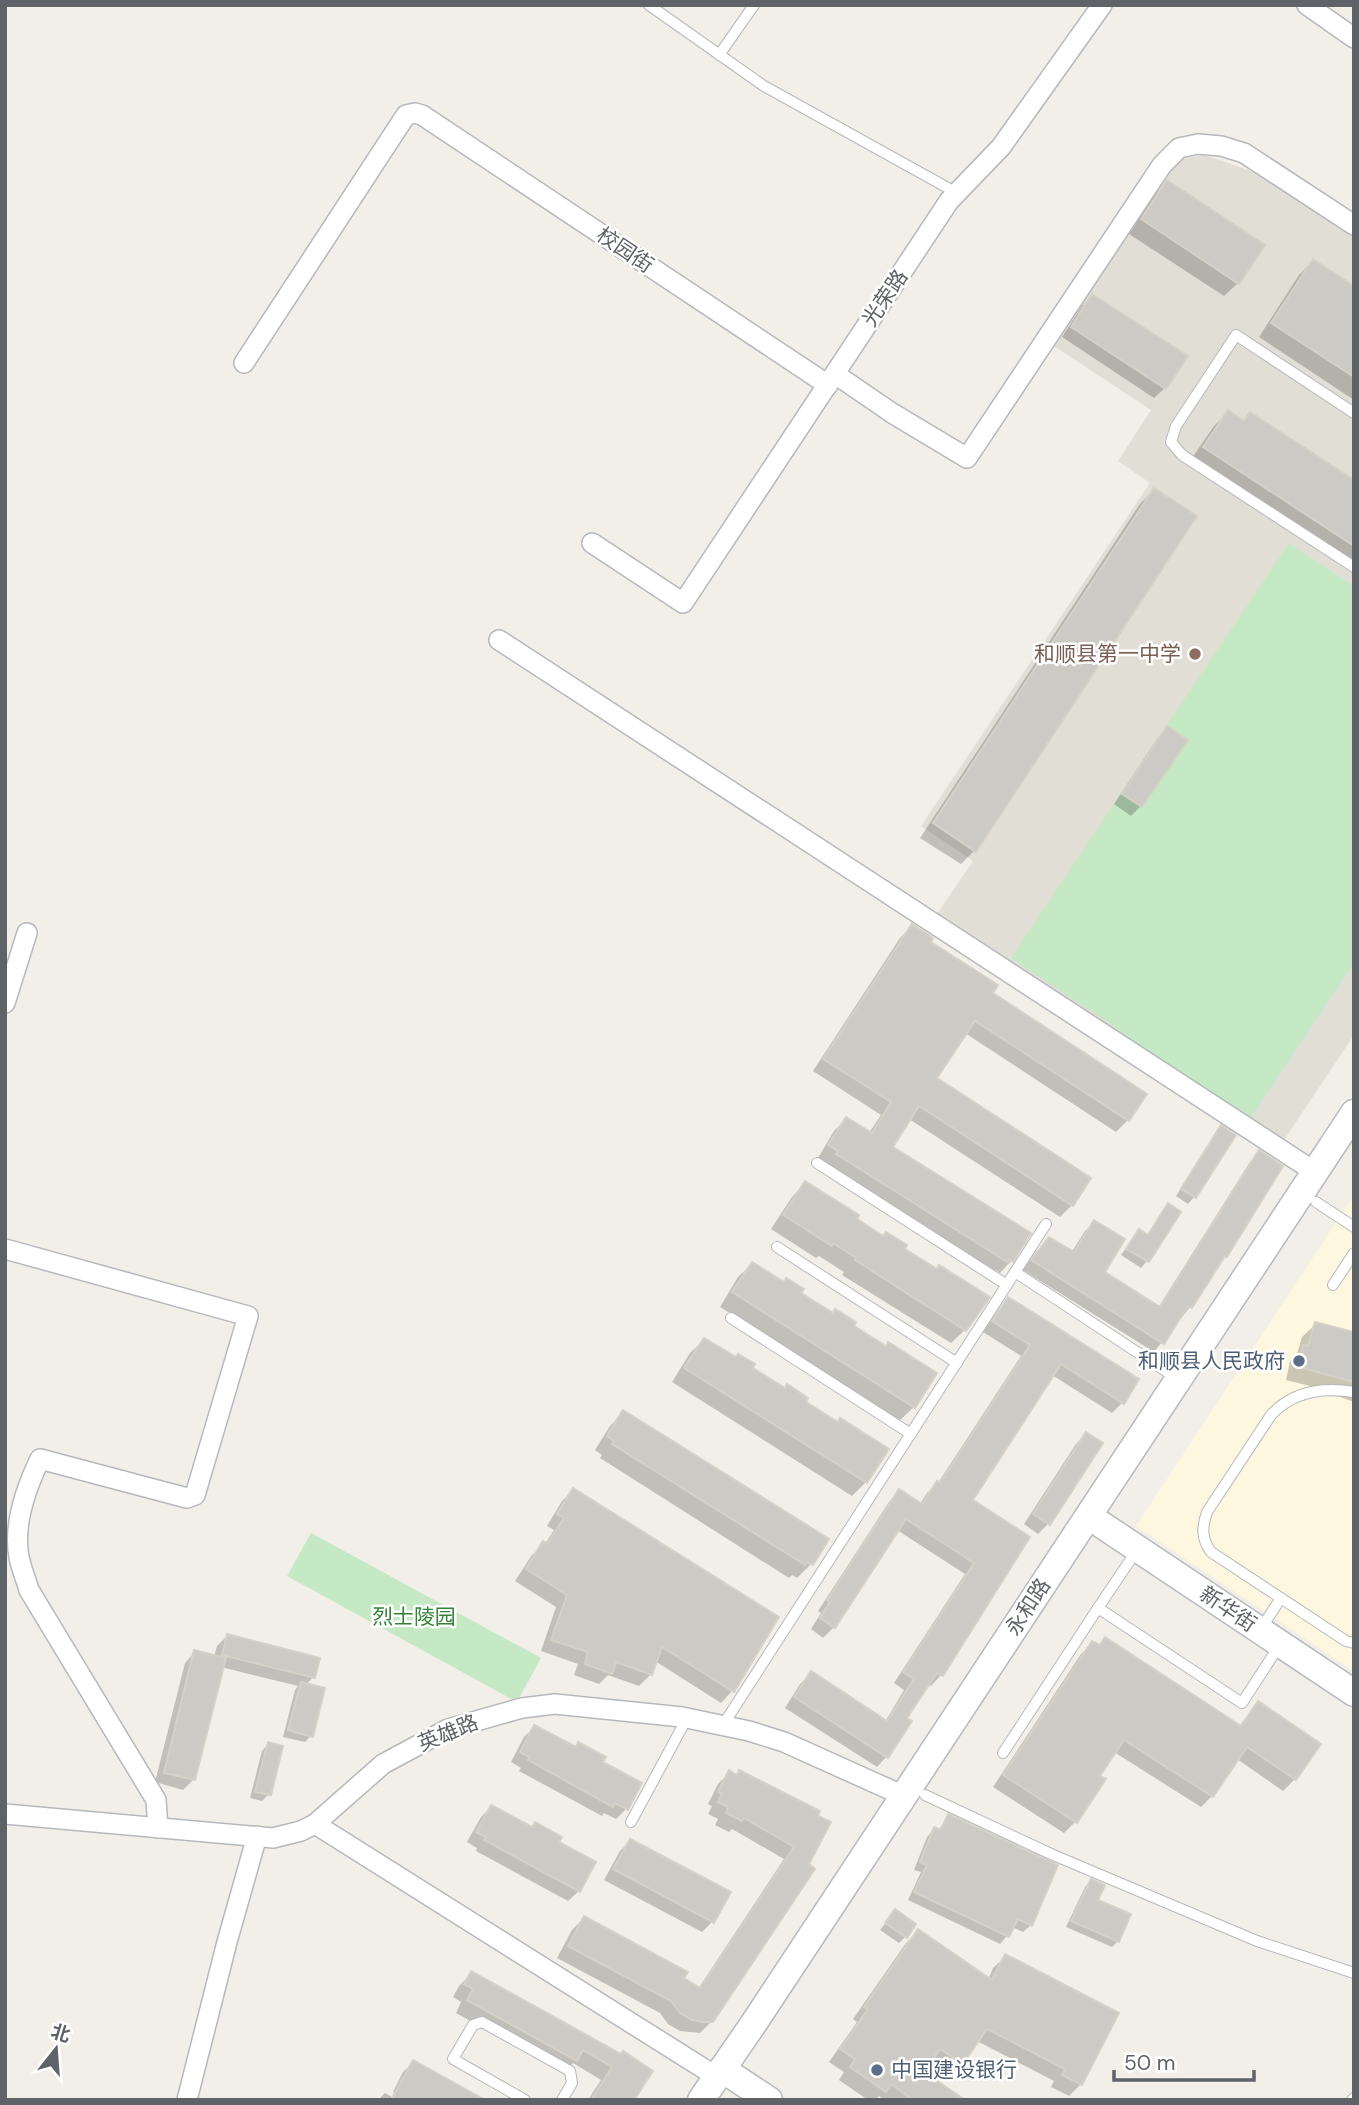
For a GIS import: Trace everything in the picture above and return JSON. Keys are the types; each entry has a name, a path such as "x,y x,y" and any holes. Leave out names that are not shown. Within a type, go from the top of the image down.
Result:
{"main road":[{"name":"永和路","path":"721,2089 914,1796 1178,1380 1354,1114"},
{"name":"永和路","path":"914,1796 1102,1525 1354,1144"},
{"name":"新华街","path":"1102,1525 1354,1693"},
{"path":"721,2089 769,2100"}],"street":[{"name":"光荣路","path":"592,542 683,603 949,201 1001,147 1102,5"},
{"path":"1307,5 1354,38"},
{"name":"校园街","path":"244,363 406,115 415,113 831,379 967,458 1162,165 1179,148 1198,144 1221,146 1244,153 1354,225"},
{"path":"499,640 1315,1172"},
{"path":"5,1003 27,933"},
{"path":"5,1249 248,1316 195,1495 187,1498 40,1459 30,1480 18,1532 19,1558 29,1590 156,1800 158,1828"},
{"name":"英雄路","path":"5,1814 274,1838 301,1831 315,1824 383,1764 448,1729 510,1711 555,1704 687,1718 723,1725 784,1742 914,1796"},
{"path":"315,1824 721,2089"},
{"path":"187,2100 257,1836"}],"lane":[{"path":"649,5 764,86 957,193"},
{"path":"719,55 754,5"},
{"path":"1354,413 1236,335 1176,426 1171,442 1182,455 1354,568"},
{"path":"817,1163 1007,1285"},
{"path":"1316,1202 1354,1227"},
{"path":"723,1725 1046,1224"},
{"path":"777,1247 957,1363"},
{"path":"1333,1285 1354,1253"},
{"path":"1015,1272 1178,1380"},
{"path":"731,1318 911,1434"},
{"path":"1354,1392 1302,1393 1280,1405 1214,1501 1203,1523 1202,1536 1211,1552 1346,1642 1354,1643"},
{"path":"1003,1752 1138,1549"},
{"path":"1098,1608 1242,1703 1270,1637 1281,1598"},
{"path":"631,1822 687,1718"},
{"path":"914,1796 1257,1941 1354,1973"},
{"path":"525,2100 453,2059 473,2025 482,2022 569,2071 572,2083 562,2100"}],"shaded area":[{"name":"和顺县第一中学","path":"1204,155 1257,173 1354,237 1354,1035 1282,1143 937,914 973,861 921,826 1150,483 1118,461 1151,410 1051,344 1177,160"},
{"name":"和顺县人民政府","path":"1354,1195 1354,1671 1136,1526"}],"green space":[{"path":"1289,543 1354,586 1354,963 1251,1117 1011,958"},
{"name":"烈士陵园","path":"311,1533 541,1658 517,1702 287,1576"}],"building":[{"path":"1167,180 1265,245 1239,284 1141,219"},
{"path":"1313,259 1354,286 1354,377 1271,323"},
{"path":"1092,294 1188,356 1166,389 1071,327"},
{"path":"1228,410 1244,421 1250,412 1354,480 1354,546 1203,447"},
{"path":"1154,488 1197,516 976,852 933,823"},
{"path":"1167,726 1188,740 1142,807 1122,794"},
{"path":"912,924 933,938 931,942 998,985 993,993 1147,1094 1129,1121 975,1021 937,1078 1091,1178 1073,1206 919,1106 893,1147 1031,1233 1013,1262 1009,1259 1007,1262 836,1154 838,1151 828,1145 846,1117 872,1133 891,1102 823,1059"},
{"path":"1221,1125 1236,1135 1196,1198 1181,1189"},
{"path":"1259,1150 1283,1166 1227,1257 1225,1256 1192,1308 1188,1306 1164,1344 1031,1260 1049,1237 1074,1252 1094,1220 1125,1239 1105,1272 1160,1307"},
{"path":"805,1181 859,1215 857,1219 883,1236 886,1232 907,1245 905,1249 937,1269 939,1265 990,1297 966,1331 833,1243 832,1246 783,1215"},
{"path":"1168,1203 1181,1212 1149,1262 1126,1249 1139,1229 1148,1235"},
{"path":"752,1262 784,1282 786,1278 804,1289 801,1293 833,1313 835,1309 856,1322 854,1326 886,1346 888,1342 937,1373 915,1408 732,1292"},
{"path":"1008,1297 1139,1379 1124,1404 1061,1364 973,1500 1030,1537 943,1676 937,1673 907,1718 912,1721 888,1758 794,1697 811,1671 887,1721 914,1679 903,1672 974,1563 906,1519 835,1628 820,1618 830,1602 827,1600 899,1489 922,1504 937,1481 940,1483 1030,1345 992,1321"},
{"path":"1315,1322 1354,1332 1354,1382 1299,1367 1303,1345 1308,1346"},
{"path":"704,1338 736,1357 738,1354 755,1364 753,1368 785,1388 787,1384 808,1398 806,1402 838,1422 840,1418 889,1449 867,1483 684,1368"},
{"path":"623,1410 829,1539 813,1565 807,1562 805,1565 612,1444 614,1441 607,1436"},
{"path":"1086,1432 1103,1443 1050,1525 1033,1514"},
{"path":"573,1488 779,1617 734,1692 662,1647 652,1675 616,1662 612,1674 585,1664 588,1652 551,1640 567,1595 526,1569 543,1541 547,1544 564,1518 557,1514"},
{"path":"227,1634 320,1658 315,1678 222,1655"},
{"path":"1105,1637 1241,1726 1258,1701 1321,1744 1296,1780 1247,1747 1213,1797 1124,1740 1100,1776 1106,1779 1077,1823 1003,1775 1092,1641 1100,1645"},
{"path":"194,1650 226,1658 195,1780 164,1773"},
{"path":"301,1682 325,1688 313,1737 288,1730"},
{"path":"534,1725 576,1747 578,1742 606,1757 603,1762 642,1783 628,1810 615,1803 613,1807 528,1760 530,1757 520,1752"},
{"path":"268,1742 283,1746 271,1795 255,1792"},
{"path":"729,1770 737,1775 739,1770 820,1811 818,1816 831,1822 809,1864 815,1869 713,2022 704,2022 692,2020 680,2013 671,2001 568,1946 584,1916 688,1972 684,1978 700,1988 794,1847 744,1818 742,1821 726,1813 728,1807 718,1802 722,1794 718,1792"},
{"path":"491,1805 532,1827 535,1822 562,1837 559,1842 596,1862 580,1892 484,1840 486,1837 476,1832"},
{"path":"948,1814 1058,1865 1032,1926 1018,1919 1009,1937 914,1892 927,1865 920,1862 934,1827 941,1830"},
{"path":"630,1839 731,1892 714,1923 613,1869"},
{"path":"1091,1879 1105,1885 1098,1900 1131,1914 1119,1942 1071,1921"},
{"path":"895,1909 916,1924 907,1938 885,1923"},
{"path":"918,1929 992,1980 1005,1954 1119,2013 1082,2085 1062,2075 1065,2069 987,2029 963,2064 940,2049 924,2072 965,2100 913,2100 891,2084 886,2092 850,2067 855,2059 840,2049 868,2009 864,2007"},
{"path":"471,1971 621,2054 623,2051 653,2071 634,2100 591,2100 612,2067 583,2050 577,2061 467,2000 473,1989 464,1984"},
{"path":"413,2060 485,2100 391,2100"}],"place":[{"name":"和顺县第一中学","path":"1195,654"},
{"name":"和顺县人民政府","path":"1299,1361"},
{"name":"中国建设银行","path":"877,2070"}]}
